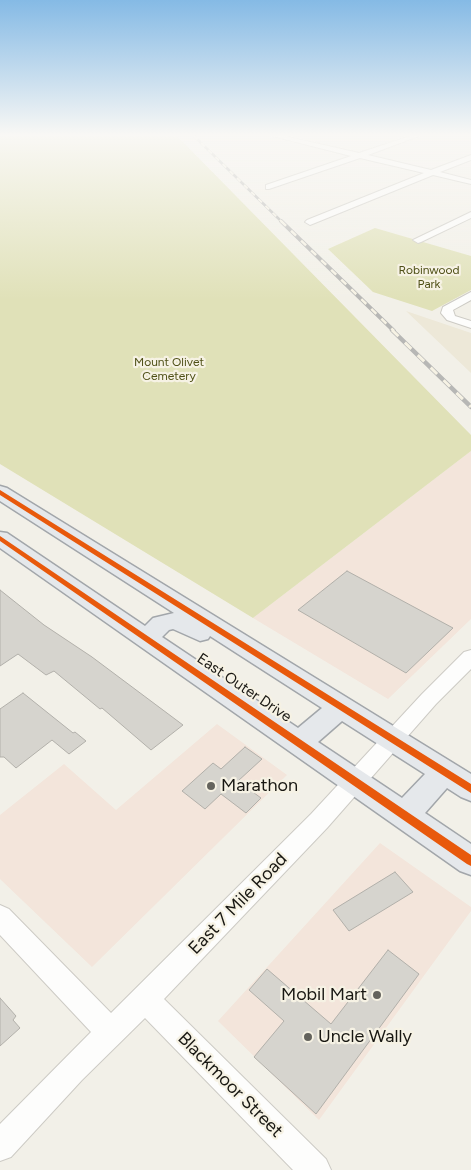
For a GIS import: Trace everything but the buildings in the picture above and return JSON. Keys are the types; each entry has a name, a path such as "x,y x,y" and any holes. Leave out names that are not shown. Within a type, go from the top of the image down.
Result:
{"main road":[{"path":"3,498 341,706 471,790"},
{"name":"East Outer Drive","path":"0,538 356,780 471,861"},
{"path":"147,638 161,624 176,620 247,662 295,678"},
{"path":"300,742 341,706"},
{"path":"404,815 444,772"}],"street":[{"path":"310,222 389,191"},
{"path":"418,240 471,215"},
{"path":"471,296 447,309 448,315 452,318 471,325"},
{"name":"East 7 Mile Road","path":"0,1146 72,1070 145,1000 319,821 392,740 471,657"},
{"path":"0,917 111,1033"},
{"name":"Blackmoor Street","path":"145,1000 315,1170"}],"shaded area":[{"path":"406,311 471,333 471,373"},
{"path":"471,451 471,619 388,699 253,618"},
{"path":"217,724 287,775 92,967 0,879 0,815 64,764 116,810"},
{"path":"380,843 471,907 471,911 319,1120 218,1021"}],"green space":[{"name":"Mount Olivet Cemetery","path":"0,191 231,191 471,435 471,451 253,618 0,464"},
{"name":"Robinwood Park","path":"375,228 471,256 471,290 432,311 373,292 328,249"}],"railway":[{"path":"250,191 282,222"},
{"path":"281,221 394,331"},
{"path":"392,330 471,407"}],"cycle path":[{"path":"0,492 471,789"},
{"path":"0,538 471,861"}],"place":[{"name":"Marathon","path":"211,786"},
{"name":"Mobil Mart","path":"377,995"},
{"name":"Uncle Wally","path":"308,1037"}]}
